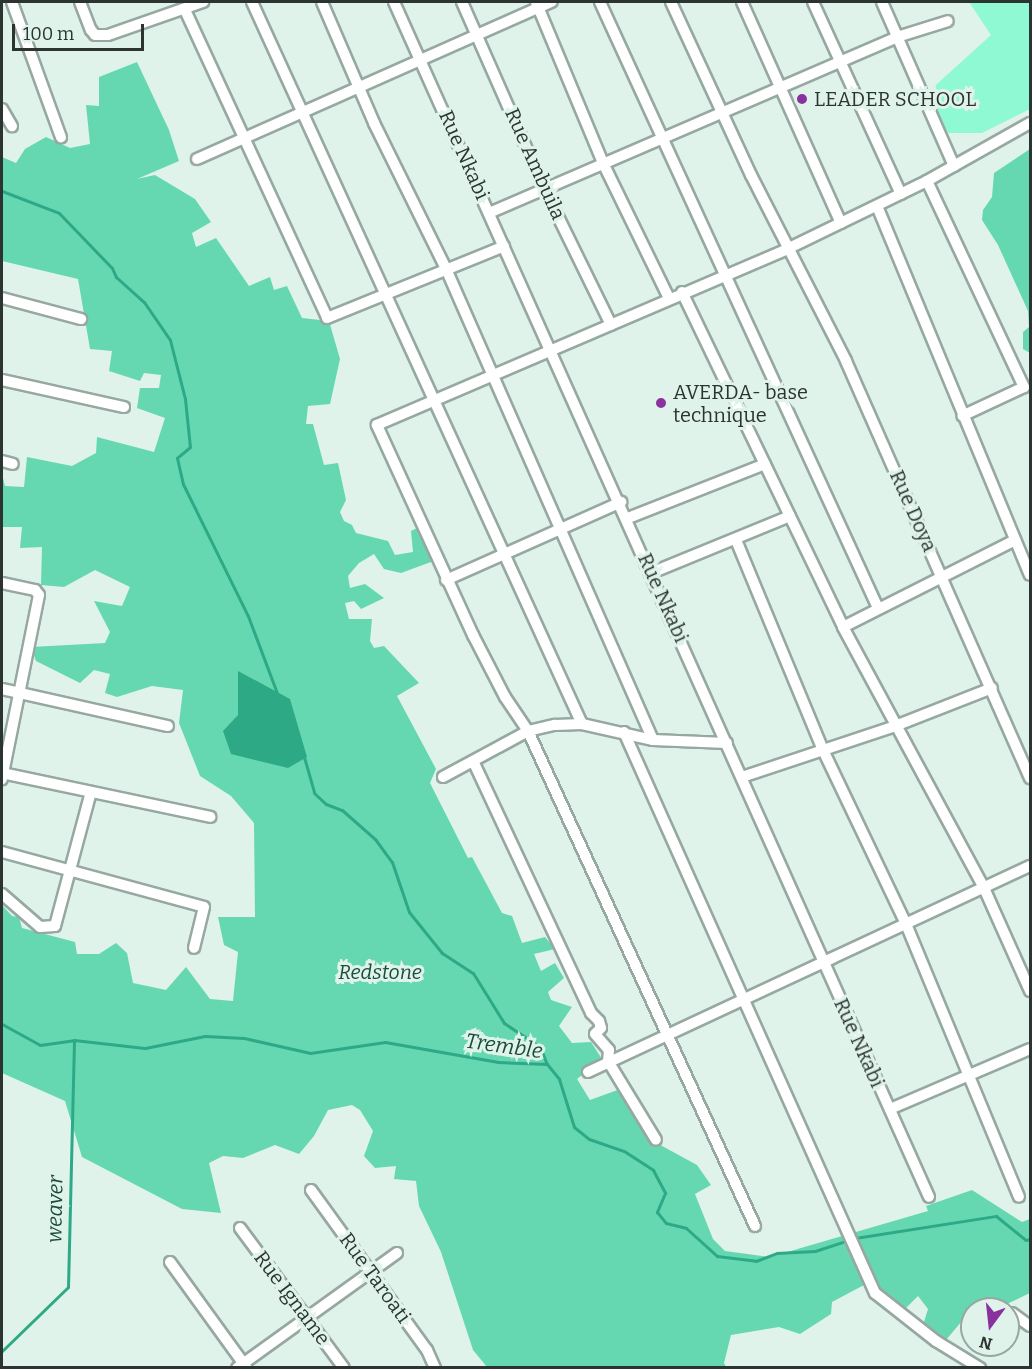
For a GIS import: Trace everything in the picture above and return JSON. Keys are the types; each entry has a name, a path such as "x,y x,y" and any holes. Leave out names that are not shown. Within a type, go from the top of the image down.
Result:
{"street":[{"path":"12,2 61,137"},
{"path":"80,2 95,35 121,33 203,2"},
{"path":"252,2 301,114 387,294 582,724"},
{"path":"322,2 447,271 653,740"},
{"name":"Rue Nkabi","path":"394,2 621,502 823,963 929,1197"},
{"name":"Rue Ambuila","path":"462,2 545,190 611,326"},
{"path":"197,159 478,37 537,4 552,2"},
{"path":"600,2 665,139 878,608"},
{"name":"Rue Doya","path":"671,2 722,112 846,361 1030,778"},
{"path":"742,2 841,223"},
{"path":"813,2 901,194"},
{"path":"882,2 954,166"},
{"path":"537,4 604,165 669,298"},
{"path":"185,10 326,317 447,271 504,246"},
{"path":"489,213 665,139 722,112 842,64 897,37 948,21"},
{"path":"2,109 12,126"},
{"path":"754,1226 528,731 505,697 446,580 377,428 434,399 611,326 725,273 789,248 927,181 1030,123"},
{"path":"927,181 1024,387 962,416"},
{"path":"876,206 1030,575"},
{"path":"682,292 843,627 984,888 1030,991"},
{"path":"2,298 81,319"},
{"path":"2,380 124,407"},
{"path":"628,519 765,464"},
{"path":"446,580 621,502"},
{"path":"651,573 790,516"},
{"path":"736,540 823,750 906,924 1019,1197"},
{"path":"843,627 1015,540"},
{"path":"2,583 35,590 39,595 2,775 210,817"},
{"path":"742,777 895,726 992,688"},
{"path":"2,689 168,726"},
{"path":"443,777 474,763 528,731 548,726 582,724 653,740 727,743"},
{"path":"624,732 875,1293 936,1341 980,1368"},
{"path":"474,763 591,1013 599,1021 601,1028 595,1034 609,1050 608,1061 656,1140"},
{"path":"2,894 31,921 50,928 58,919 91,792"},
{"path":"2,852 71,868 204,907 194,948"},
{"path":"588,1072 666,1033 823,963 1030,866"},
{"path":"890,1109 1030,1049"},
{"name":"Rue Taroati","path":"311,1190 431,1355 435,1368"},
{"name":"Rue Igname","path":"240,1228 344,1368"},
{"path":"170,1262 242,1366 397,1253"}],"shaded area":[{"path":"969,2 1030,2 1030,109 982,133 948,133 926,94 991,35"},
{"path":"238,671 290,699 307,757 288,768 231,754 223,731 238,715"}],"green space":[{"name":"Redstone","path":"137,62 169,130 179,161 137,179 155,175 195,199 211,222 192,233 196,247 216,238 249,286 270,277 274,290 287,286 302,318 329,321 340,359 330,404 308,406 306,424 313,424 324,465 338,463 346,500 340,512 344,521 352,525 356,533 388,541 395,555 413,552 411,531 421,526 432,552 431,562 401,573 384,569 374,554 359,563 348,576 350,588 365,584 384,598 361,609 354,601 345,603 349,619 372,619 370,641 374,648 384,646 419,683 397,696 436,769 430,783 468,858 472,857 502,913 512,916 522,943 545,937 555,949 534,954 541,971 555,963 564,978 548,992 551,1000 572,1007 559,1026 572,1043 591,1042 602,1059 577,1079 590,1100 623,1088 653,1141 697,1165 711,1185 695,1194 713,1239 725,1251 770,1257 928,1211 926,1206 972,1190 1022,1222 1030,1219 1030,1293 1020,1298 960,1297 960,1323 946,1340 923,1325 928,1309 918,1296 901,1313 864,1285 832,1302 831,1314 800,1334 779,1327 731,1335 724,1363 726,1367 487,1367 473,1350 441,1252 419,1206 416,1181 394,1179 396,1166 375,1168 364,1156 373,1131 360,1110 352,1105 328,1110 314,1136 299,1154 275,1145 243,1158 223,1156 209,1163 221,1213 182,1209 82,1157 65,1101 2,1073 2,905 12,916 19,917 22,928 75,942 77,954 99,954 116,943 127,953 133,983 166,990 186,967 210,999 233,1001 238,952 224,945 218,917 255,917 254,823 231,796 200,776 179,723 183,690 152,686 117,697 105,693 110,674 94,670 80,683 36,661 31,647 105,643 110,632 94,601 122,606 130,587 95,570 64,587 41,585 42,547 20,548 22,527 2,527 2,474 5,486 24,487 27,457 72,466 96,453 97,437 154,452 165,418 137,408 140,388 159,388 161,375 144,373 140,381 109,371 112,351 90,349 78,279 2,261 2,157 16,163 25,149 46,137 70,148 90,144 86,105 99,106 99,77"},
{"path":"1030,149 1030,353 1023,349 1023,332 1029,327 1028,311 998,245 982,220 983,210 992,197 994,173"},
{"path":"2,891 10,891 12,902 2,905"}],"waterway":[{"path":"2,191 59,213 112,268 116,277 144,302 170,340 185,399 190,447 177,458 183,484 248,616 278,696"},
{"path":"304,757 314,793 326,804 342,810 375,839 392,862 409,912 442,953 473,973 504,1023 540,1047 547,1064"},
{"name":"Tremble","path":"2,1024 40,1045 74,1040 145,1048 205,1036 244,1038 310,1053 385,1042 498,1062 547,1064 559,1079 574,1127 589,1139 624,1151 653,1170 665,1193 657,1212 666,1223 686,1228 717,1256 756,1261 777,1253 815,1251 848,1240"},
{"name":"weaver","path":"2,1351 68,1287 74,1040"},
{"name":"Tremble","path":"855,1238 996,1216 1026,1240 1030,1239"}],"place":[{"name":"LEADER SCHOOL","path":"802,99"},
{"name":"AVERDA- base technique","path":"661,403"}]}
